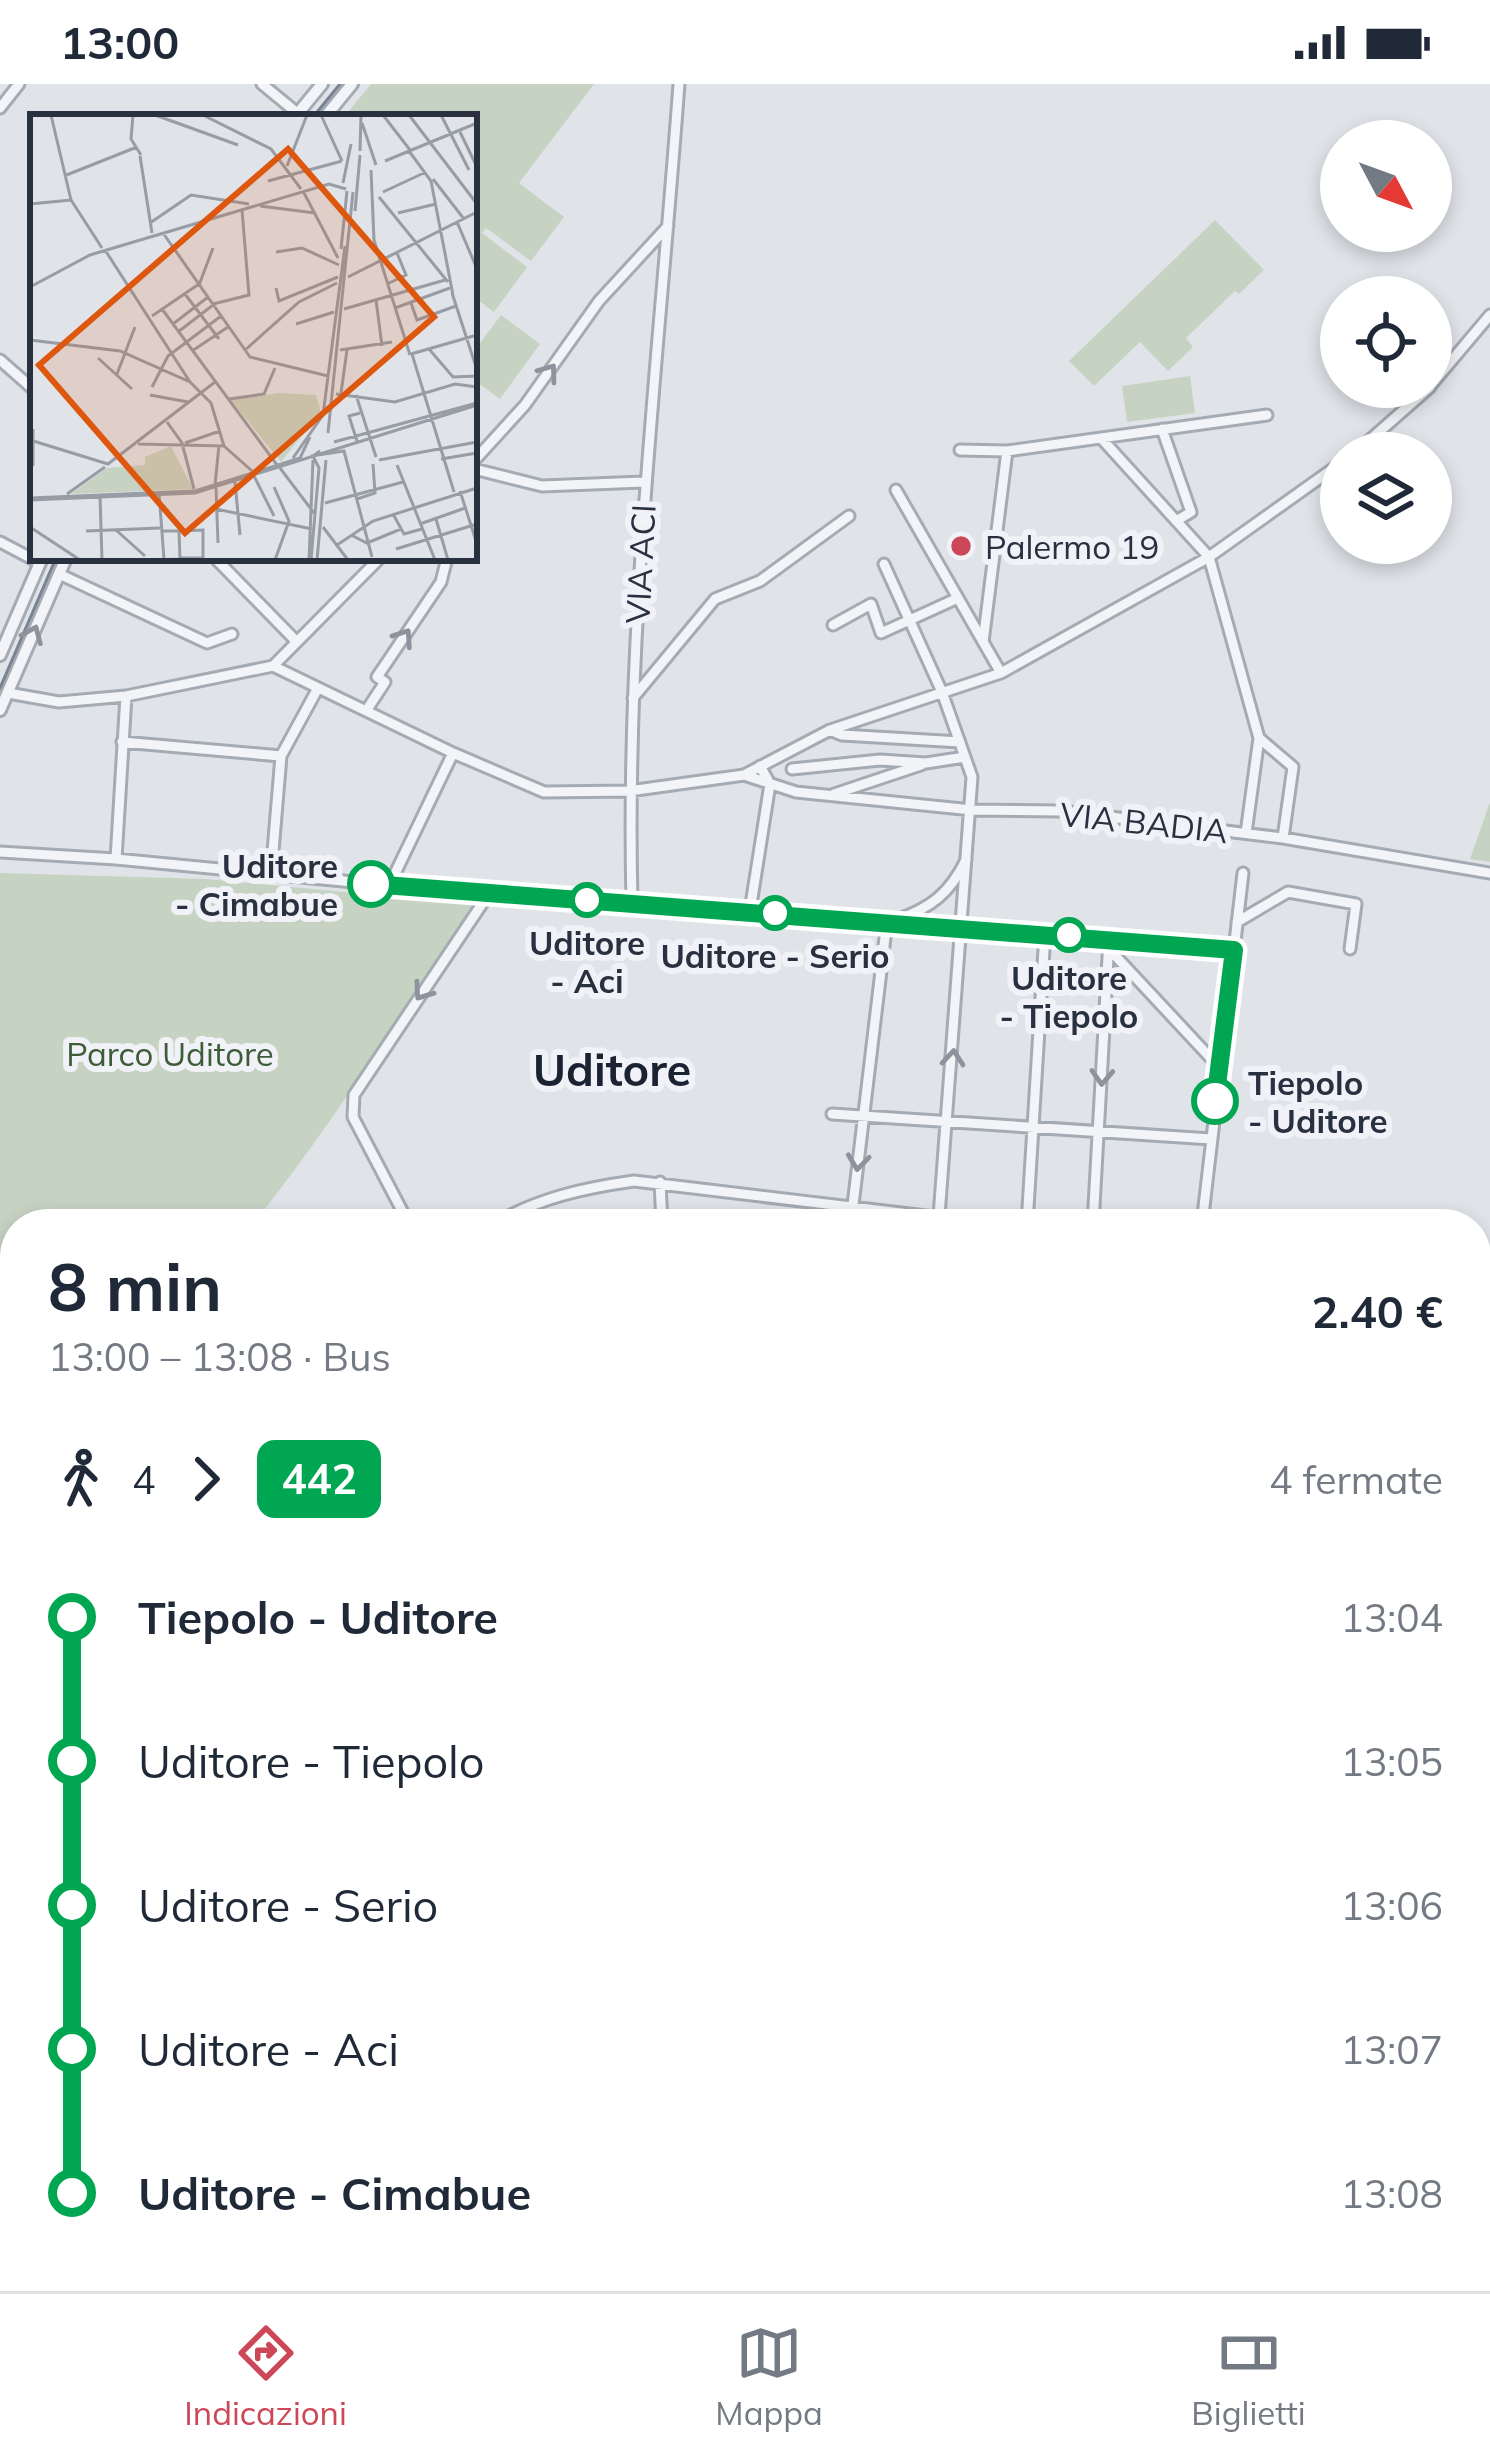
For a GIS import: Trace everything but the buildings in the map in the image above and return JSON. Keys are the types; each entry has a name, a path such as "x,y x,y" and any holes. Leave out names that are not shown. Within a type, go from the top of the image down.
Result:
{"street":[{"path":"0,109 19,84"},
{"path":"262,84 296,114"},
{"path":"300,114 322,84"},
{"path":"327,114 352,84"},
{"name":"VIA ACI","path":"632,902 629,790 644,482 679,84"},
{"path":"477,461 525,405 599,301 668,226"},
{"path":"1452,360 1490,315"},
{"path":"0,360 30,386"},
{"path":"1379,432 1405,408"},
{"path":"960,450 1007,451 1267,415"},
{"path":"1162,429 1191,512 1176,521"},
{"path":"1101,438 1209,557 1259,738 1246,833"},
{"path":"983,642 1007,451"},
{"path":"477,466 542,486 644,482"},
{"path":"273,666 544,792 629,790 744,775 830,730 1001,673 1209,557 1320,478"},
{"path":"896,490 1001,673"},
{"path":"633,698 715,599 760,581 849,516"},
{"path":"0,542 30,555"},
{"path":"0,655 41,561"},
{"path":"0,710 65,561"},
{"path":"221,561 297,642"},
{"path":"8,693 58,702 126,696 273,666 377,561"},
{"path":"366,711 385,682 377,677 441,581 446,561"},
{"path":"884,564 942,692 972,777 940,1209"},
{"path":"59,574 207,643 232,634"},
{"path":"832,625 871,604 881,633 958,598"},
{"path":"271,874 280,756 318,688"},
{"path":"116,859 126,696"},
{"path":"830,730 842,735 960,742"},
{"path":"1259,738 1293,767 1283,838"},
{"path":"122,742 280,756"},
{"path":"785,752 796,792"},
{"path":"389,886 453,753"},
{"path":"830,795 926,764 965,757"},
{"path":"792,769 880,760 926,764"},
{"path":"750,911 770,784 760,766"},
{"name":"VIA BADIA","path":"744,775 796,792 972,810 1061,811 1283,838 1490,873"},
{"path":"0,853 116,859 488,896 632,902 1045,933 1109,944 1234,950"},
{"path":"890,921 926,910 953,886 968,855"},
{"path":"1204,1209 1243,873"},
{"path":"1237,922 1288,892 1356,904 1350,949"},
{"path":"401,1209 353,1117 354,1094 488,896"},
{"path":"853,1204 890,921"},
{"path":"1028,1209 1045,933"},
{"path":"1109,944 1220,1067"},
{"path":"1094,1209 1109,944"},
{"path":"832,1114 1211,1139"},
{"path":"660,1182 661,1209"},
{"path":"524,1209 580,1189 660,1182 889,1209"}],"green space":[{"path":"371,84 594,84 519,183 564,217 531,261 486,228 482,233 527,267 494,312 477,299 477,114 346,114"},
{"path":"1215,220 1264,270 1186,338 1193,347 1168,371 1140,342 1094,386 1069,361"},
{"path":"501,315 540,344 500,399 477,382 477,347"},
{"path":"1190,376 1195,413 1127,422 1122,386"},
{"path":"1490,802 1490,862 1470,859"},
{"name":"Parco Uditore","path":"0,873 206,879 418,899 480,898 265,1209 0,1209"}],"tram line":[{"path":"315,114 340,84"},
{"path":"0,688 55,561"}],"bus line":[{"name":"442","path":"371,884 1234,950 1215,1101"}],"place":[{"name":"Palermo 19","path":"961,546"},
{"name":"Uditore - Cimabue","path":"371,884"},
{"name":"Uditore - Aci","path":"587,900"},
{"name":"Uditore - Serio","path":"775,913"},
{"name":"Uditore - Tiepolo","path":"1069,935"},
{"name":"Tiepolo - Uditore","path":"1215,1101"}],"district":[{"name":"Uditore","path":"612,1069"}]}
